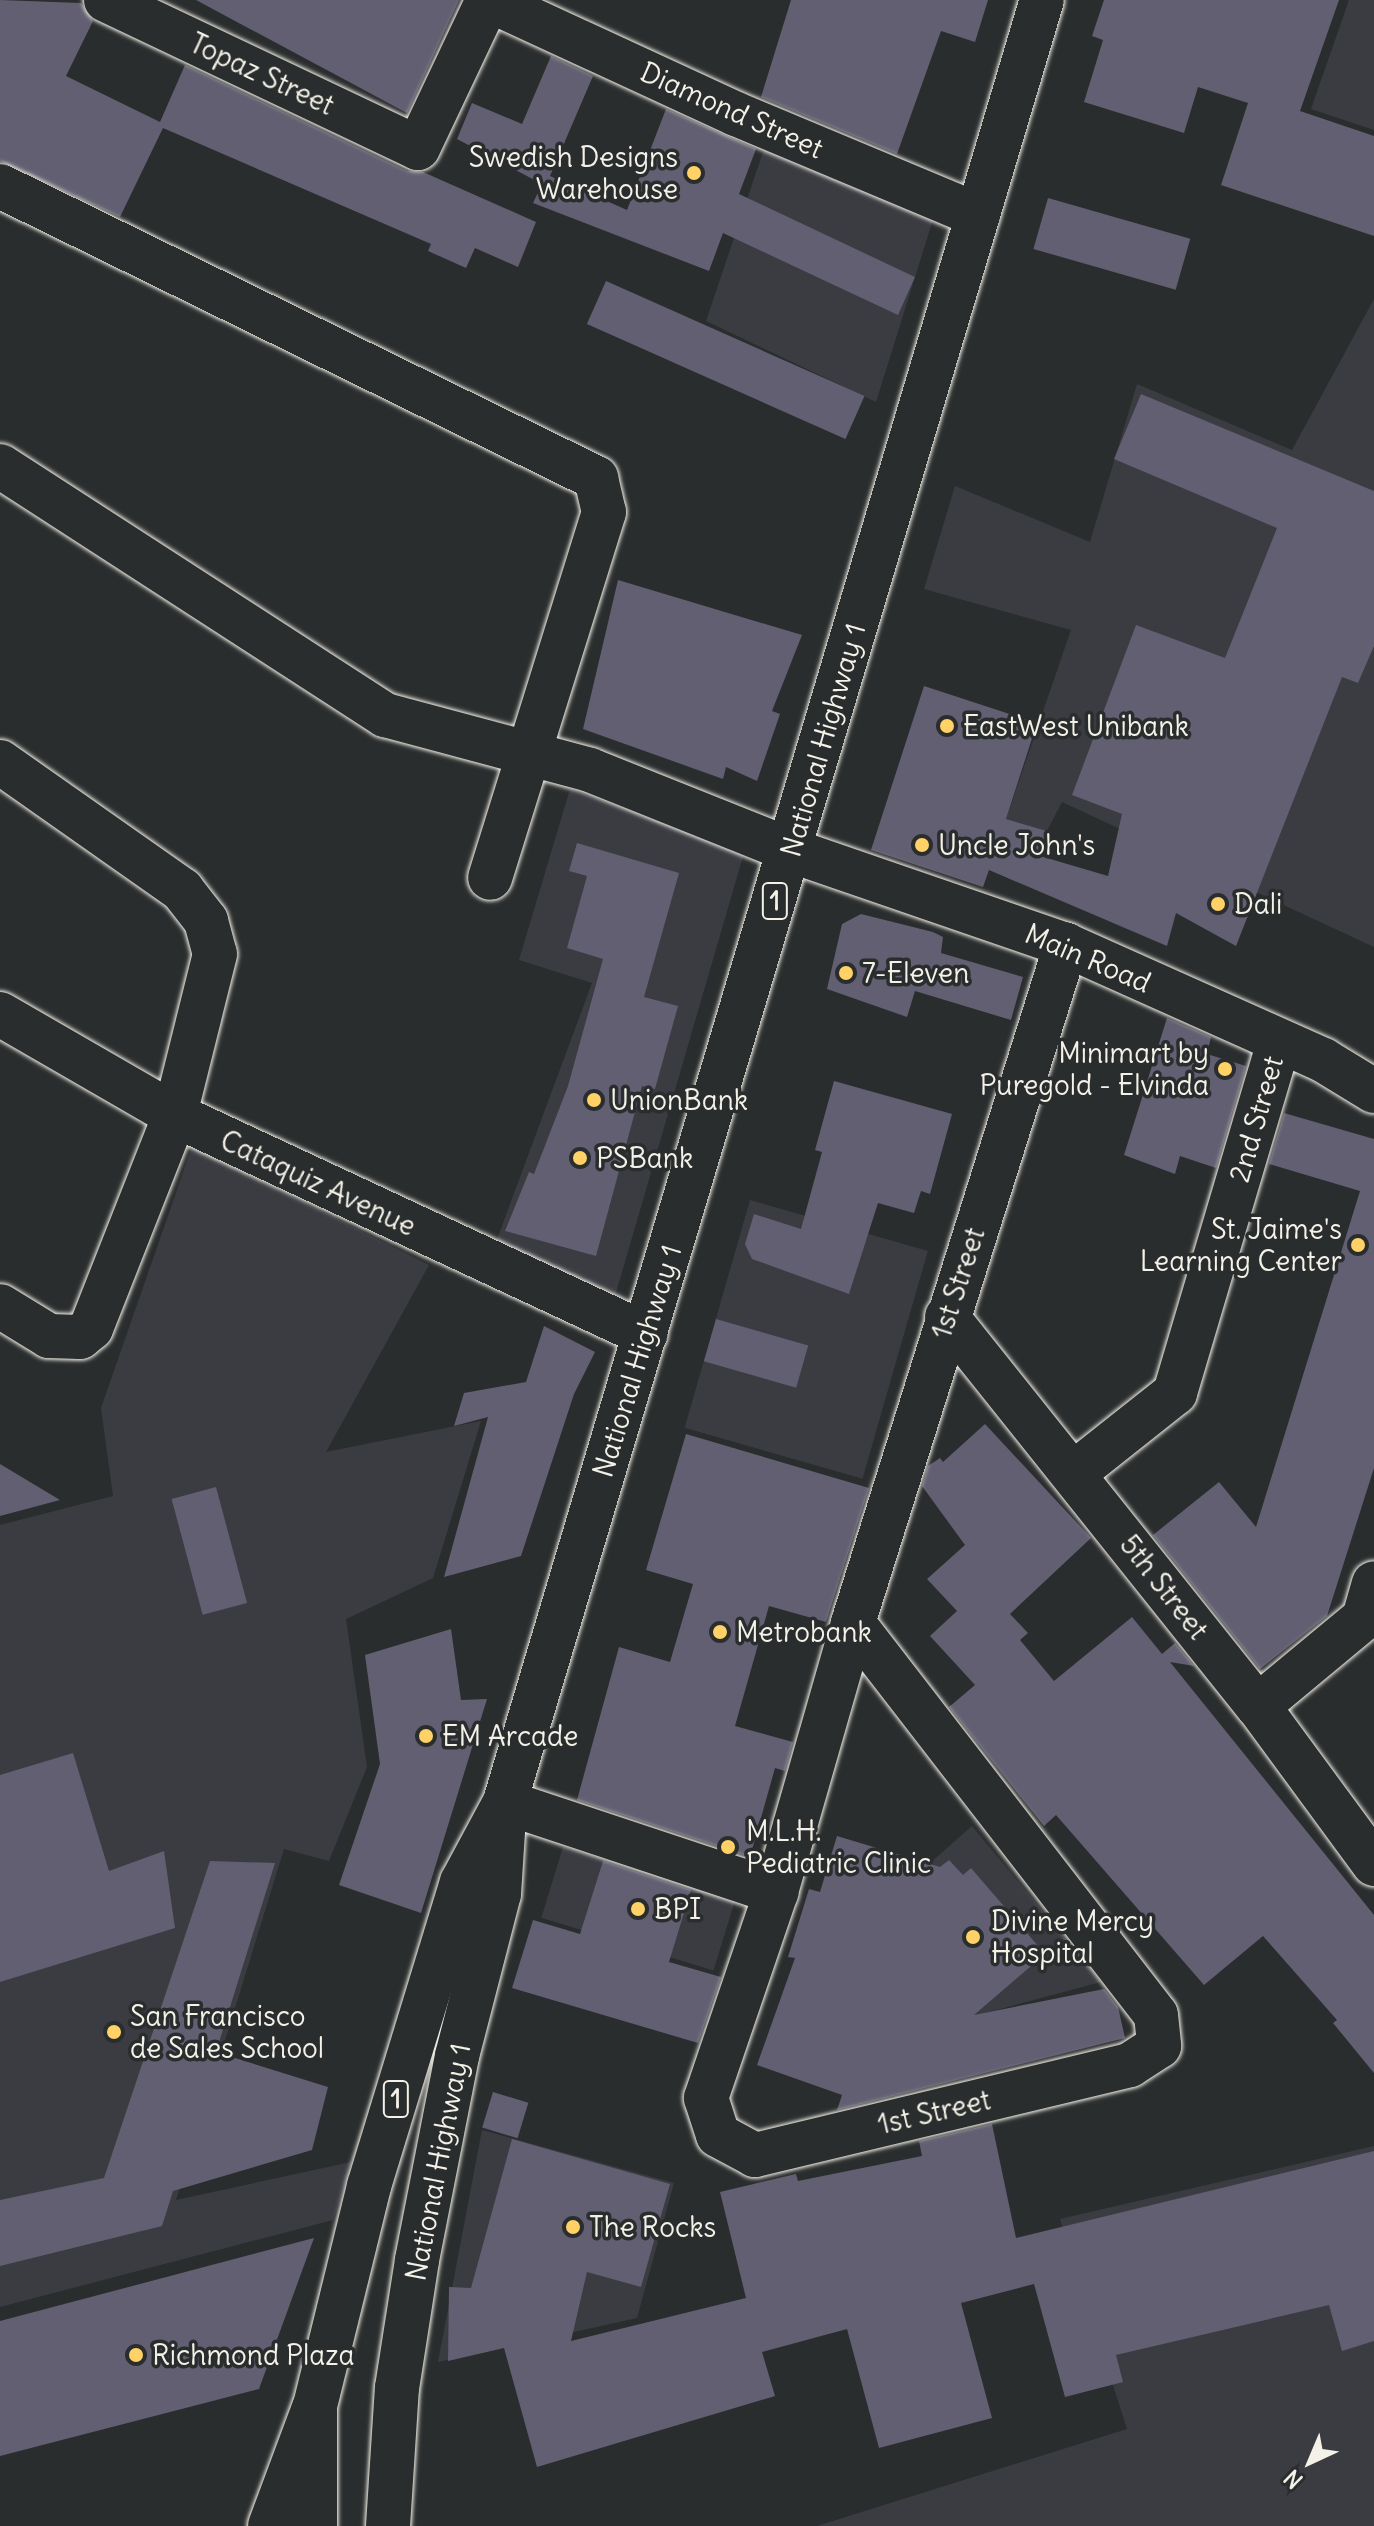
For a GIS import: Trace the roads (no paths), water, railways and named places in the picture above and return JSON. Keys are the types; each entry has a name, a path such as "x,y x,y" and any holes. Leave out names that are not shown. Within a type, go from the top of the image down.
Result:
{"main road":[{"name":"Topaz Street","path":"106,0 418,148 489,0"},
{"name":"Diamond Street","path":"489,0 736,114 978,215"},
{"name":"National Highway 1","path":"315,2526 315,2406 342,2284 462,1882 505,1802 1042,0"},
{"path":"0,186 596,478 604,512 490,878"},
{"name":"Main Road","path":"0,466 385,715 590,770 790,850 1066,945 1279,1043 1323,1060 1374,1091"},
{"path":"0,762 182,890 206,921 215,954 175,1115 91,1328 80,1337 49,1336 0,1306"},
{"name":"1st Street","path":"853,1623 1156,2015 1159,2046 1130,2065 755,2155 735,2148 718,2135 706,2098 776,1892 853,1623 1066,945"},
{"name":"Cataquiz Avenue","path":"0,1014 175,1115 645,1334"},
{"name":"2nd Street","path":"1074,1473 1175,1393 1279,1043"},
{"name":"5th Street","path":"947,1317 1258,1706 1374,1864"},
{"path":"1258,1706 1364,1618 1374,1583"},
{"name":"National Highway 1","path":"385,2519 397,2388 417,2260 457,2056 499,1894 505,1802"},
{"path":"505,1802 776,1892"},
{"path":"270,2526 315,2406"}],"place":[{"name":"Swedish Designs Warehouse","path":"694,173"},
{"name":"EastWest Unibank","path":"947,726"},
{"name":"Uncle John's","path":"922,845"},
{"name":"Dali","path":"1218,904"},
{"name":"7-Eleven","path":"846,973"},
{"name":"Minimart by Puregold - Elvinda","path":"1225,1069"},
{"name":"UnionBank","path":"594,1100"},
{"name":"PSBank","path":"580,1158"},
{"name":"St. Jaime's Learning Center","path":"1358,1245"},
{"name":"Metrobank","path":"720,1632"},
{"name":"EM Arcade","path":"426,1736"},
{"name":"M.L.H. Pediatric Clinic","path":"728,1847"},
{"name":"BPI","path":"638,1909"},
{"name":"Divine Mercy Hospital","path":"973,1937"},
{"name":"San Francisco de Sales School","path":"114,2032"},
{"name":"The Rocks","path":"573,2227"},
{"name":"Richmond Plaza","path":"136,2355"}]}
